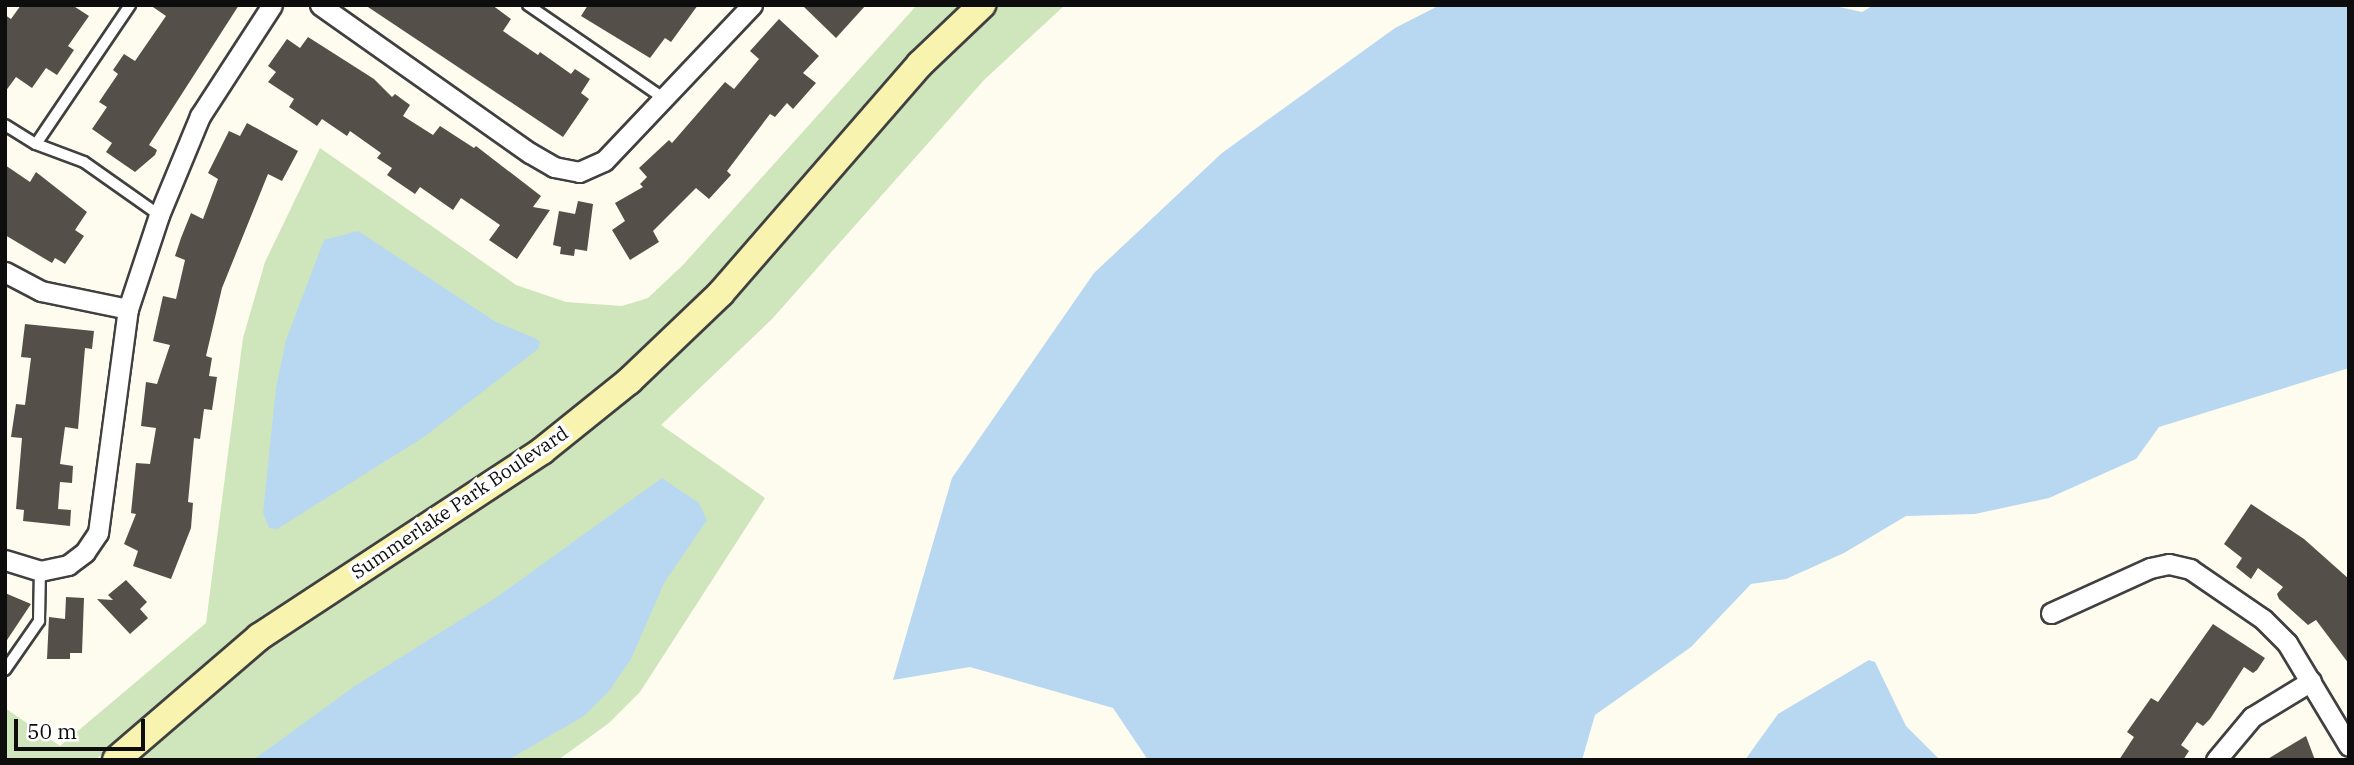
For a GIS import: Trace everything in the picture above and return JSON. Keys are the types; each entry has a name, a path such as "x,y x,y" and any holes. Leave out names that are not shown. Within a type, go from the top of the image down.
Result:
{"main road":[{"name":"Summerlake Park Boulevard","path":"116,760 259,637 542,452 629,381 721,293 920,64 982,5"}],"street":[{"path":"5,561 40,571 68,565 85,552 98,533 128,309 159,215 200,116 272,5"},
{"path":"320,5 554,167 579,172 604,161 665,99 745,8"},
{"path":"5,272 41,291 128,309"},
{"path":"2051,613 2150,568 2169,564 2190,569 2263,619 2287,643 2349,746"},
{"path":"2216,760 2252,718 2311,681"}],"lane":[{"path":"36,144 130,5"},
{"path":"528,5 665,99"},
{"path":"5,125 36,144 84,162 159,215"},
{"path":"5,670 39,621 40,571"}],"green space":[{"path":"917,5 967,5 753,243 650,347 569,418 213,661 95,760 5,760 5,708 60,746 206,623 243,338 265,262 320,148 516,285 566,302 622,306 648,298 683,265"},
{"path":"982,5 1065,5 984,80 772,319 661,425 765,498 640,692 609,723 558,760 116,760 169,711 629,381"}],"water":[{"path":"1440,5 1830,5 1862,12 1874,5 2349,5 2349,368 2159,427 2136,459 2049,498 1975,514 1906,516 1844,553 1786,579 1751,584 1691,647 1595,715 1582,760 1148,760 1113,708 970,667 893,680 952,478 1094,273 1222,153 1395,28"},
{"path":"358,231 496,322 535,338 540,342 538,349 424,437 277,529 269,528 263,513 276,388 286,340 324,240"},
{"path":"662,478 699,503 707,520 664,583 631,659 609,691 584,716 508,760 253,760 355,686 494,599"},
{"path":"1869,660 1875,662 1906,726 1940,760 1745,760 1778,714"}],"building":[{"path":"21,5 72,5 89,16 68,46 74,50 57,75 46,68 32,88 16,77 5,92 5,15 11,19"},
{"path":"150,5 239,5 149,145 157,150 155,155 135,172 106,152 112,143 92,129 107,107 99,102 118,74 113,70 124,54 135,61 166,16"},
{"path":"365,5 492,5 511,19 503,31 571,74 575,69 590,79 581,93 589,99 563,137"},
{"path":"588,5 698,5 671,42 665,38 650,58 581,16"},
{"path":"802,5 866,5 836,38"},
{"path":"779,19 819,56 803,73 816,83 793,109 787,103 775,117 770,114 727,171 731,175 709,199 696,188 653,231 659,242 630,260 612,230 625,221 615,203 643,187 640,184 647,177 639,168 669,140 672,143 725,82 734,89 759,59 750,51"},
{"path":"308,37 374,79 392,97 395,94 410,105 403,116 433,135 440,126 474,148 476,146 541,196 533,207 550,210 517,259 489,240 500,225 461,198 453,210 420,187 415,194 387,175 392,168 377,158 381,153 350,131 347,136 322,119 317,126 289,107 294,99 268,82 276,72 268,66 287,39 300,48"},
{"path":"247,123 298,151 282,181 268,174 222,288 206,356 212,358 209,376 217,377 212,410 204,409 200,439 194,438 188,502 193,503 191,528 171,579 133,566 138,551 124,544 136,514 131,513 136,463 150,464 156,428 141,426 146,382 157,384 170,345 153,341 163,296 176,299 185,260 175,256 181,238 191,213 203,219 218,179 208,173 229,131 240,136"},
{"path":"5,165 30,182 36,172 87,212 75,230 84,236 65,264 55,258 52,263 5,235"},
{"path":"578,201 593,204 587,251 575,249 574,256 560,254 561,247 553,245 559,211 575,214"},
{"path":"25,324 94,331 92,349 85,348 78,429 65,427 60,464 73,466 72,483 60,482 58,509 71,510 70,526 23,521 24,510 16,509 22,438 11,437 16,404 25,405 31,358 21,357"},
{"path":"2251,504 2304,539 2349,579 2349,664 2316,620 2308,625 2279,599 2277,594 2283,587 2258,568 2251,579 2236,567 2242,558 2224,544"},
{"path":"126,580 147,602 140,609 148,618 130,634 97,599 113,600 108,595"},
{"path":"5,593 31,604 5,643"},
{"path":"66,597 84,598 82,653 70,653 70,659 47,659 49,617 65,619"},
{"path":"2213,624 2265,658 2257,670 2253,673 2244,667 2210,719 2203,726 2197,722 2181,745 2189,751 2183,760 2119,760 2134,737 2127,732 2151,698 2158,702"},
{"path":"2306,736 2315,760 2266,760"}]}
